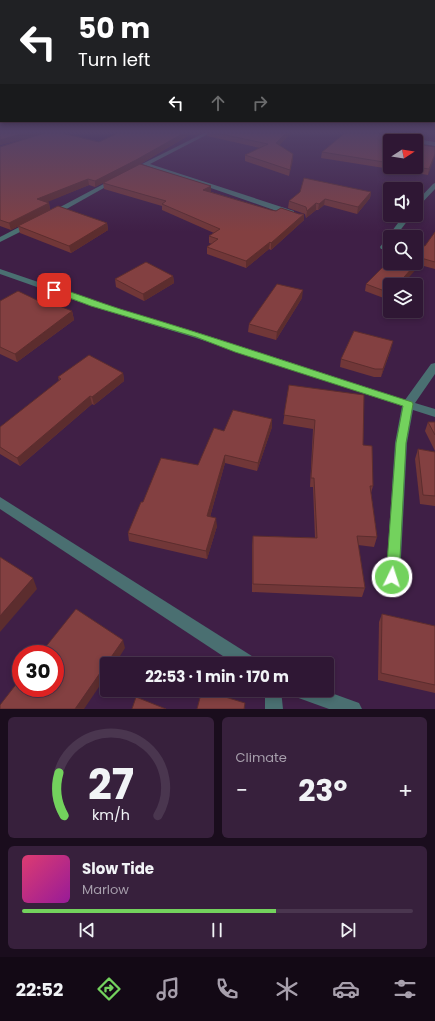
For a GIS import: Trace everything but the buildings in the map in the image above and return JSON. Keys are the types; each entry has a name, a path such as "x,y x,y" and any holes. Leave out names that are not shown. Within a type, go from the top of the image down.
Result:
{"street":[{"path":"145,166 295,215"},
{"path":"0,240 123,176"},
{"path":"423,198 435,185"},
{"path":"396,230 403,222"},
{"path":"0,271 94,304 199,336 238,350 435,413"},
{"path":"392,577 401,443 408,404 435,366"},
{"path":"0,502 238,657"},
{"path":"273,697 274,709"},
{"path":"319,697 353,709"}],"route":[{"path":"54,290 408,404 401,443 392,577"}]}
